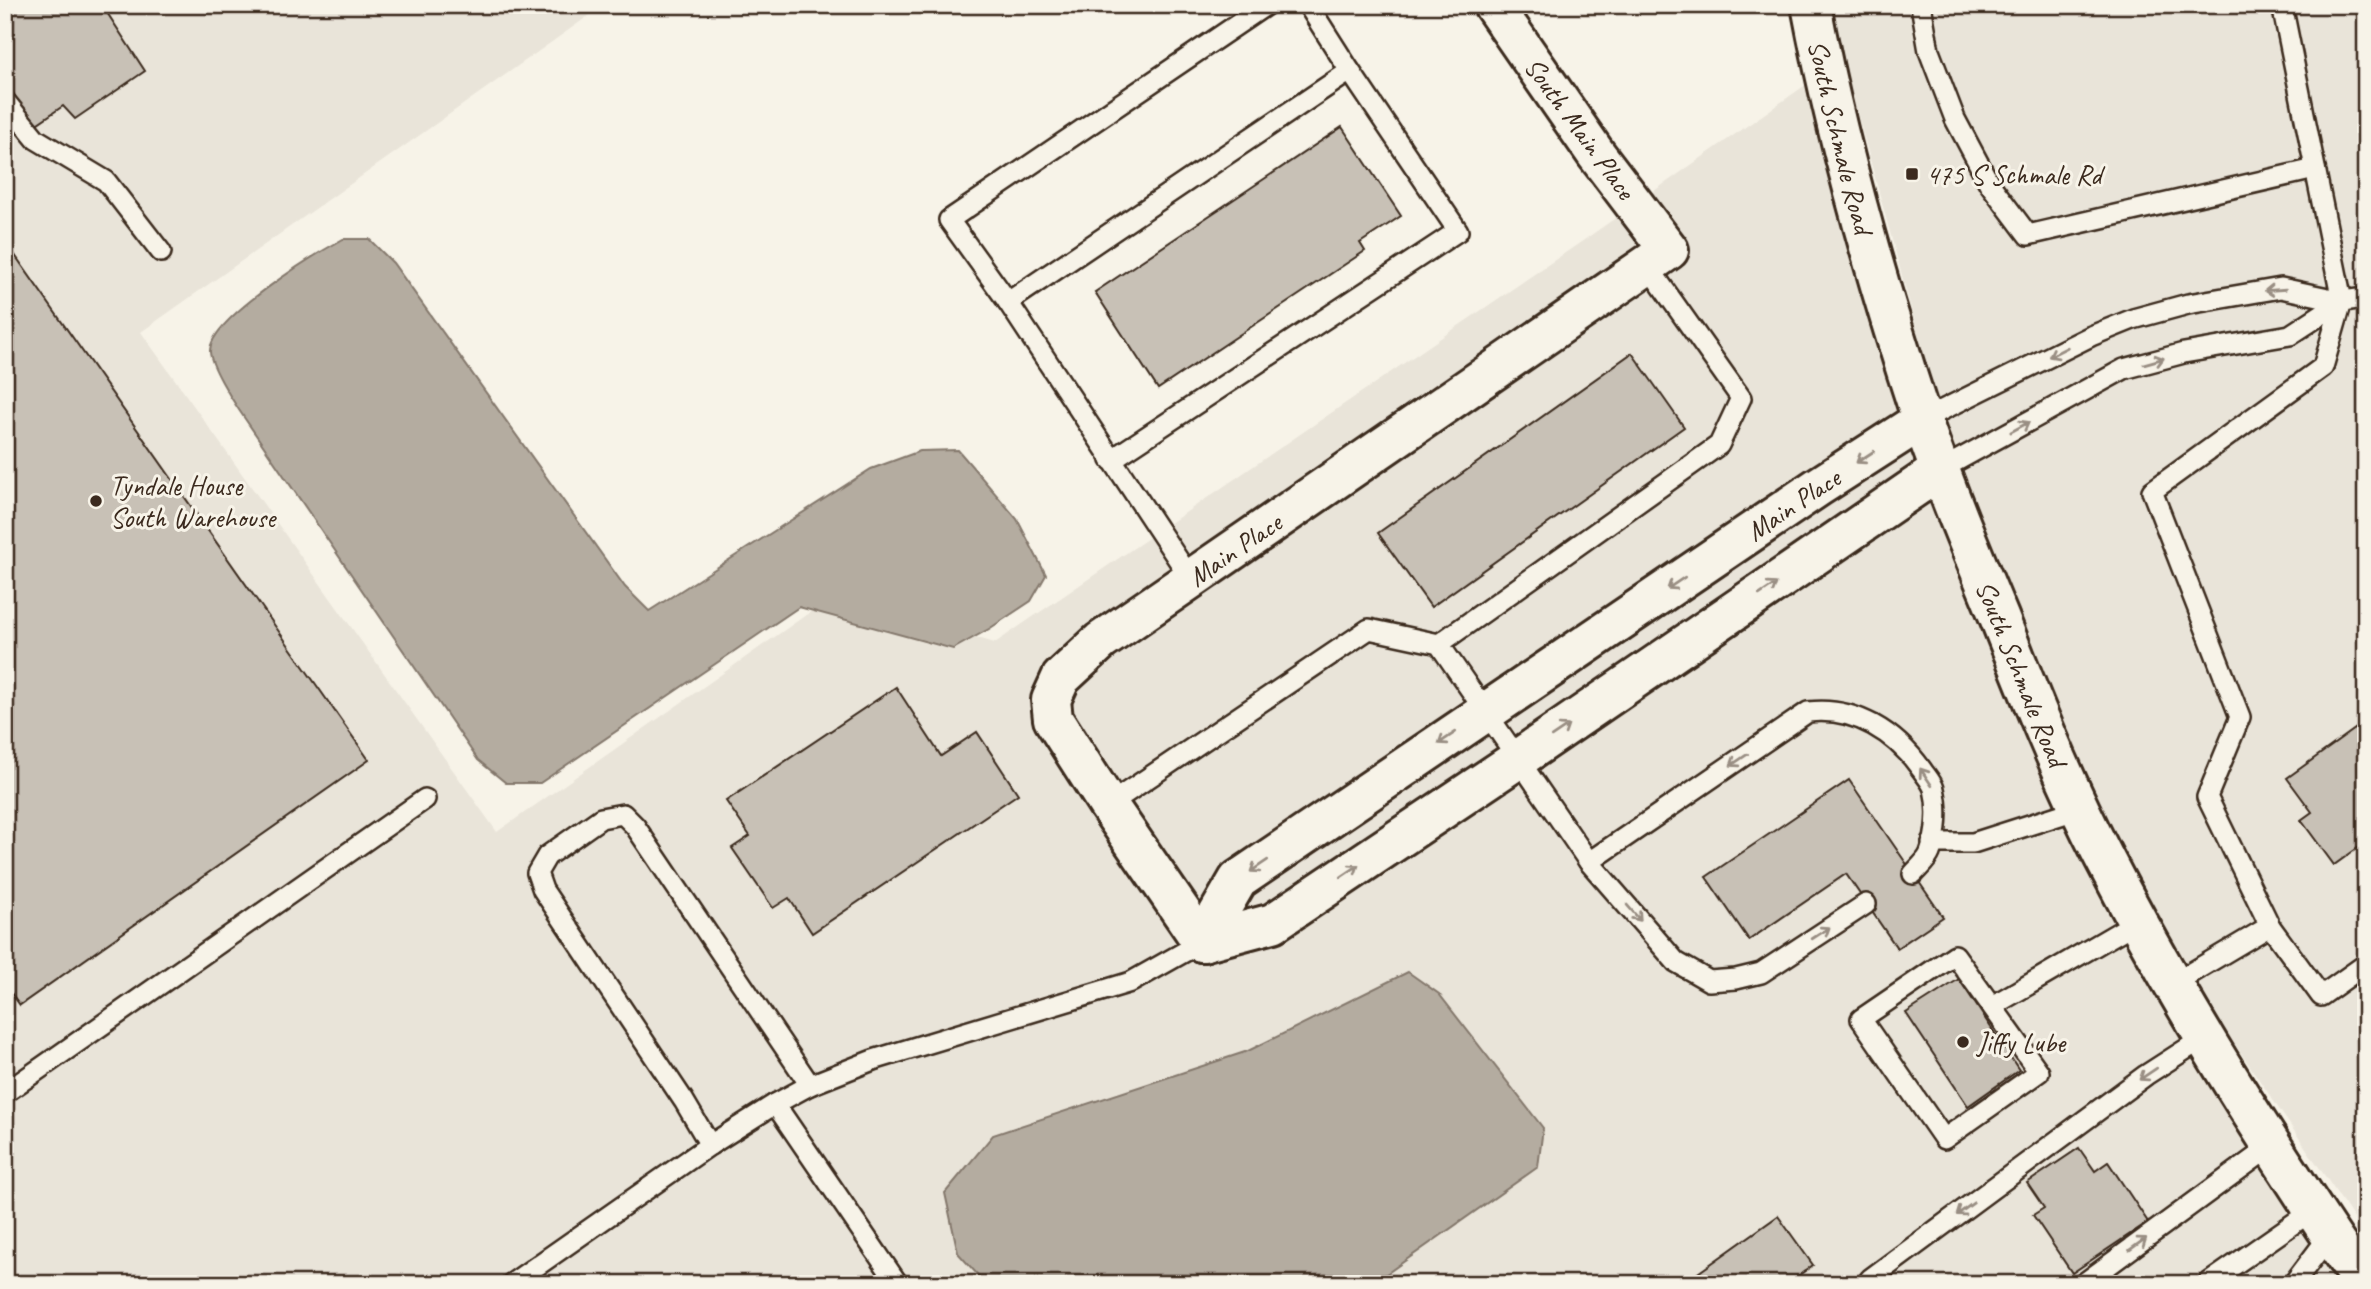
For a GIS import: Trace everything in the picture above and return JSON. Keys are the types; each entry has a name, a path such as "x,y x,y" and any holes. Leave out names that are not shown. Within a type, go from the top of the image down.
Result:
{"street":[{"name":"South Main Place","path":"1493,5 1596,154 1658,257"},
{"name":"South Schmale Road","path":"1811,5 1819,49 1864,224 1922,420 2031,697 2079,809 2138,921 2205,1037 2271,1146 2363,1284"},
{"name":"Main Place","path":"1202,942 1053,719 1051,700 1060,678 1101,641 1658,257"},
{"name":"Main Place","path":"1202,942 1238,880 1922,420"},
{"name":"Main Place","path":"1202,942 1273,923 1940,470"}],"lane":[{"path":"1191,579 1009,302 949,220 1266,5"},
{"path":"1111,460 1458,231 1308,5"},
{"path":"1921,5 1929,51 1955,119 1989,183 2028,235 2315,169"},
{"path":"2282,5 2342,302 2323,367 2152,491 2240,717 2207,797 2270,926 2321,996 2366,964"},
{"path":"1009,302 1350,71"},
{"path":"5,101 36,139 106,181 161,252"},
{"path":"1439,644 1719,445 1741,398 1658,257"},
{"path":"1922,420 2091,336 2133,319 2188,304 2281,288 2342,302 2366,298"},
{"path":"1940,470 2124,369 2184,353 2290,335 2342,302"},
{"path":"1108,805 1369,629 1439,644 1589,862 1676,962 1709,981 1736,979 1761,972 1866,904"},
{"path":"1589,862 1808,712 1823,710 1851,715 1887,732 1912,756 1933,788 1937,824 1929,855 1913,874"},
{"path":"5,1093 425,799"},
{"path":"1932,842 1973,843 2079,809"},
{"path":"710,1145 684,1101 543,890 537,873 547,856 601,818 623,814 635,826 810,1086"},
{"path":"1992,1006 2138,921"},
{"path":"2174,983 2270,926"},
{"path":"511,1284 710,1145 775,1104 810,1086 873,1060 1130,982 1202,942"},
{"path":"1955,955 1992,1006 2039,1072 1944,1139 1861,1019 1955,955"},
{"path":"1874,1284 1870,1279 1881,1270 2146,1075 2205,1037"},
{"path":"775,1104 898,1284"},
{"path":"2083,1284 2271,1146"},
{"path":"2207,1284 2321,1223"},
{"path":"2293,1284 2321,1223"}],"shaded area":[{"path":"5,5 604,5 141,332 497,832 833,596 995,643 1584,240 1817,77 2054,794 2348,1284 5,1284"},
{"path":"1831,5 2366,5 2366,1236 2182,967 2061,723 1943,425 1839,47"},
{"path":"343,239 369,239 393,263 625,587 649,611 871,469 920,451 958,450 1017,519 1046,575 1031,601 953,649 799,607 540,783 506,783 478,760 239,410 211,358 214,339 244,306 311,258"},
{"path":"1408,972 1439,994 1543,1128 1538,1167 1372,1284 986,1284 958,1253 945,1193 993,1135 1248,1051"}],"building":[{"path":"5,5 102,5 145,71 75,119 63,106 35,125 5,82"},
{"path":"1342,127 1401,216 1360,243 1365,251 1158,389 1095,292"},
{"name":"Tyndale House South Warehouse","path":"5,241 369,760 20,1005 5,985"},
{"path":"1632,353 1684,427 1431,607 1378,533"},
{"path":"896,687 941,756 977,732 1018,794 812,933 789,898 773,908 732,848 750,836 726,801"},
{"path":"2366,721 2366,842 2334,865 2301,820 2312,812 2287,778"},
{"path":"1849,780 1943,917 1897,948 1846,874 1749,940 1706,877"},
{"name":"Jiffy Lube","path":"1959,979 2019,1070 1968,1106 1906,1013"},
{"path":"2079,1148 2095,1171 2108,1162 2148,1222 2072,1273 2033,1215 2044,1208 2027,1183"},
{"path":"1778,1216 1813,1265 1787,1284 1690,1284 1688,1280"}],"place":[{"name":"475 S Schmale Rd","path":"1912,174"},
{"name":"Tyndale House South Warehouse","path":"96,501"},
{"name":"Jiffy Lube","path":"1963,1042"}]}
